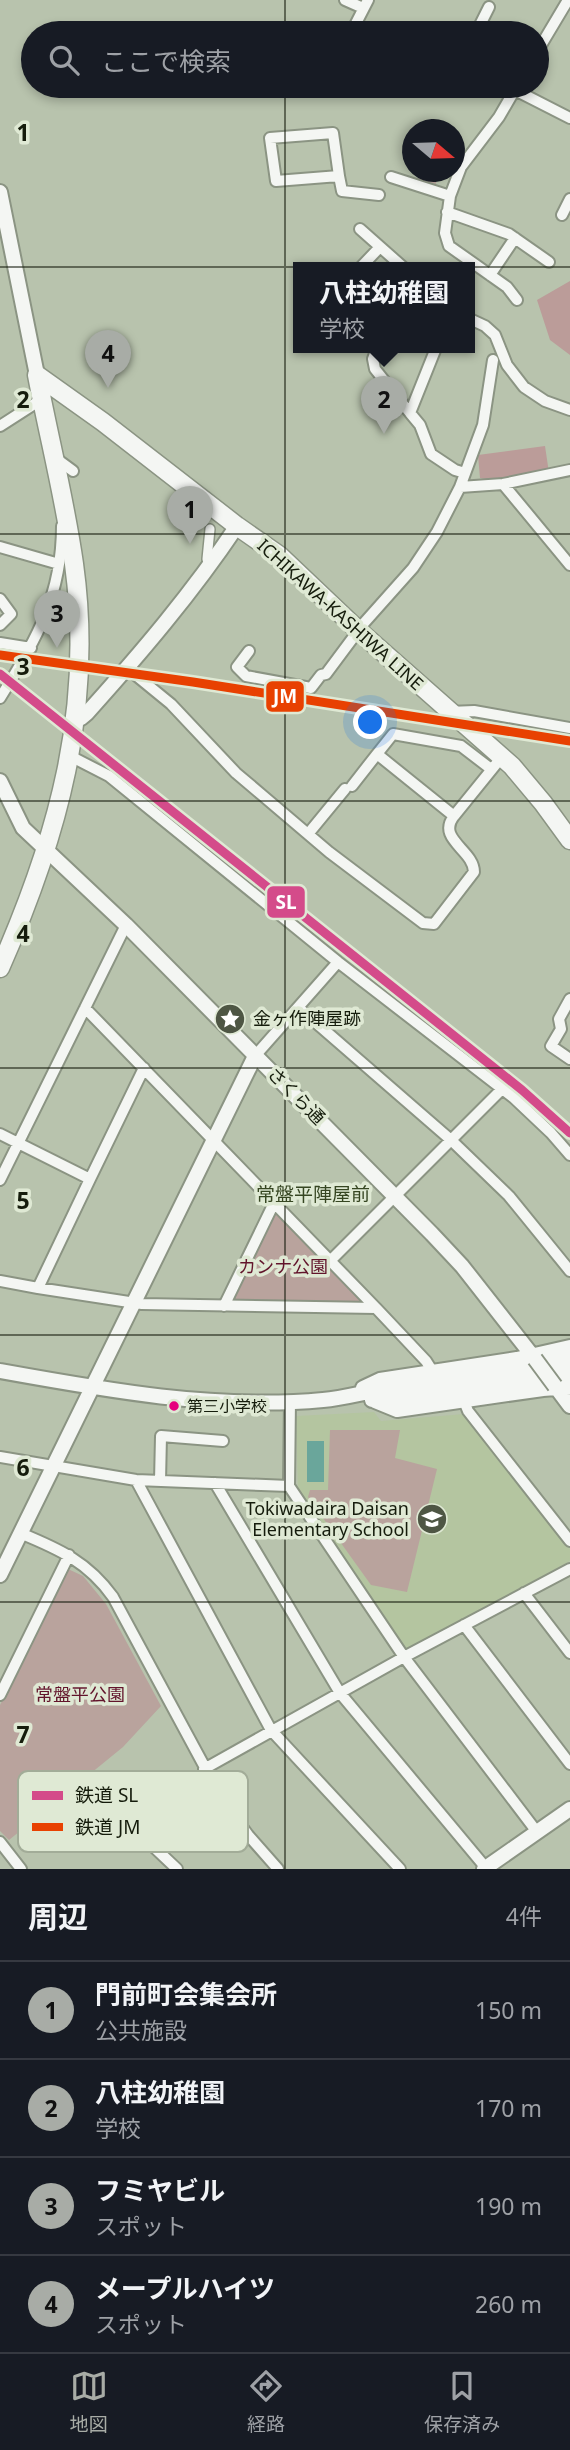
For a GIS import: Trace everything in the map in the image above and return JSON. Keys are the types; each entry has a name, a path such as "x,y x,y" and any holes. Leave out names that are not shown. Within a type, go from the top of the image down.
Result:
{"main road":[{"path":"0,968 55,825 70,757 75,718 79,622 74,564 37,375"},
{"name":"ICHIKAWA-KASHIWA LINE","path":"37,375 280,556 454,717 495,759 512,766 544,803 570,840"}],"street":[{"path":"345,0 365,4 357,21"},
{"path":"549,30 568,0"},
{"path":"482,21 489,7"},
{"path":"559,12 570,18"},
{"path":"472,262 449,246 445,233 450,196 465,160 499,117 510,98"},
{"path":"534,98 570,118"},
{"path":"339,176 276,181 270,138 333,133 342,191 379,195"},
{"path":"391,177 450,196"},
{"path":"0,192 37,375"},
{"path":"562,215 570,198"},
{"path":"447,212 515,238 549,262"},
{"path":"360,229 397,262"},
{"path":"490,275 515,238"},
{"path":"366,262 380,247"},
{"path":"475,264 507,287 517,300"},
{"path":"475,321 495,335 507,365 524,387 545,401 570,410"},
{"path":"375,353 373,359 375,369 420,425 431,454 465,473"},
{"path":"410,413 434,353"},
{"path":"248,651 237,667 246,676 311,688 321,675 326,674 413,568 437,532 460,487 483,425 493,360"},
{"path":"0,426 42,399"},
{"path":"54,457 74,471"},
{"path":"460,487 503,484 570,470"},
{"path":"503,484 570,565"},
{"path":"0,698 31,648 50,605 59,564 62,498"},
{"path":"75,718 87,713 127,668 209,567 237,526"},
{"path":"209,567 207,559 210,529"},
{"path":"0,547 59,564"},
{"path":"0,599 11,614 0,625"},
{"path":"0,643 31,648"},
{"path":"127,668 171,704 236,773 308,834 429,925 435,924 474,872 473,863 448,830 449,822 495,759 461,746 393,734 308,834"},
{"path":"454,717 474,711 570,728"},
{"path":"377,754 454,816"},
{"path":"70,757 109,776 338,962 514,1098 570,1155"},
{"name":"さくら通","path":"0,781 5,803 23,828 126,925 395,1195 462,1266 533,1358 561,1387 570,1406"},
{"path":"0,1180 126,925"},
{"path":"0,1575 255,1056 338,962"},
{"path":"570,999 559,1019 562,1029 551,1046 570,1059"},
{"path":"85,1008 331,1260 426,1361 433,1372"},
{"path":"299,1008 451,1140 509,1196 570,1270"},
{"path":"38,1288 144,1068"},
{"path":"331,1260 501,1090"},
{"path":"0,1134 90,1179"},
{"path":"224,1306 274,1203"},
{"path":"0,1282 132,1303 376,1308"},
{"path":"346,1397 380,1380 533,1358 570,1347"},
{"path":"0,1371 163,1397 290,1401 346,1397 387,1388 570,1362"},
{"path":"346,1397 374,1400 570,1374"},
{"path":"374,1400 397,1410 561,1387"},
{"path":"290,1401 289,1486 404,1657 537,1832"},
{"path":"464,1401 468,1411 570,1541"},
{"path":"160,1481 162,1436 223,1441"},
{"path":"0,1457 136,1480 289,1486"},
{"path":"136,1480 271,1730 400,1869"},
{"path":"215,1483 340,1693 485,1868 570,1809"},
{"path":"20,1533 69,1555 103,1582 204,1769 404,1657 570,1569"},
{"path":"0,1695 69,1555"},
{"path":"524,1593 570,1653"},
{"path":"464,1625 570,1764"},
{"path":"248,1835 278,1869"},
{"path":"0,1842 21,1869"},
{"path":"159,1852 177,1869"}],"shaded area":[{"path":"570,281 570,355 550,340 537,300"},
{"path":"545,446 549,473 496,481 480,478 478,455"},
{"name":"Tokiwadaira Daisan Elementary School","path":"374,1412 381,1421 465,1414 570,1546 570,1561 410,1648 404,1648 298,1492 296,1416"}],"green space":[{"path":"419,182 436,182 431,186"},
{"name":"カンナ公園","path":"276,1213 360,1299 359,1302 233,1298"},
{"path":"330,1430 400,1430 395,1458 437,1469 407,1592 371,1585 308,1497 310,1490 328,1490"},
{"name":"常盤平公園","path":"68,1569 83,1576 106,1604 161,1706 123,1747 94,1771 18,1771 18,1833 9,1840 0,1831 0,1705"}],"water":[{"path":"307,1441 324,1441 324,1482 307,1482"}],"railway":[{"path":"104,757 144,781"}],"rail line":[{"name":"JM","path":"0,655 570,741"},
{"name":"SL","path":"0,674 522,1090 570,1133"}],"place":[{"name":"メープルハイツ","path":"108,388"},
{"name":"八柱幼稚園","path":"384,434"},
{"name":"門前町会集会所","path":"190,544"},
{"name":"フミヤビル","path":"57,648"},
{"name":"金ヶ作陣屋跡","path":"230,1019"},
{"name":"第三小学校","path":"174,1406"},
{"name":"Tokiwadaira Daisan Elementary School","path":"432,1519"}],"district":[{"name":"常盤平陣屋前","path":"313,1194"}]}
